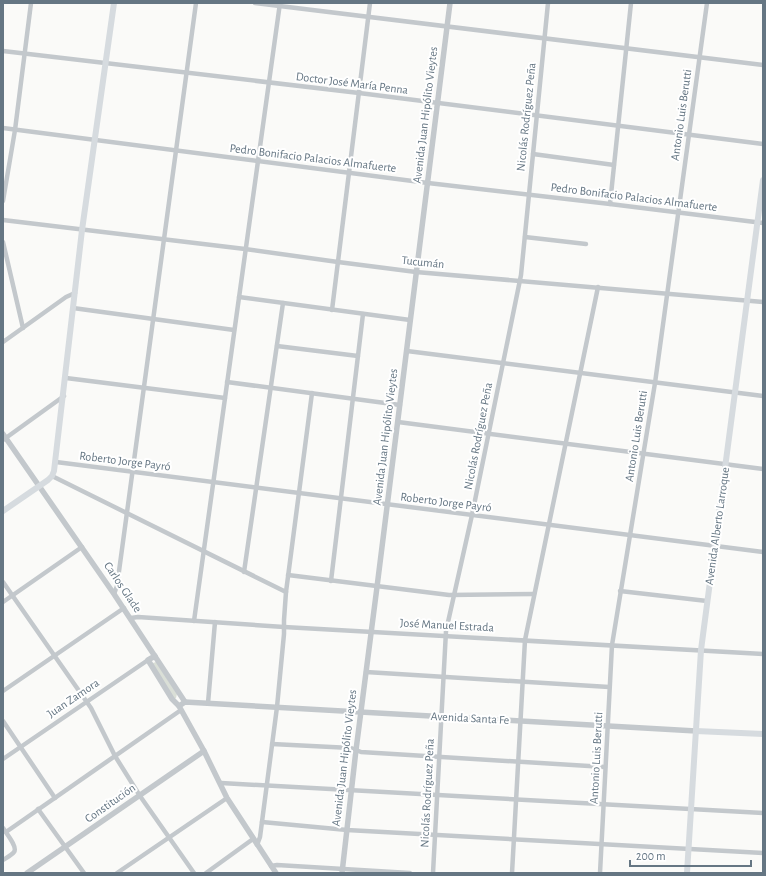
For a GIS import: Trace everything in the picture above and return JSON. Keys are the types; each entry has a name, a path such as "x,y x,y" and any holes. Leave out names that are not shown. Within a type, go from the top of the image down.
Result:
{"main road":[{"path":"3,511 52,476 56,462 82,230 114,3"},
{"name":"Avenida Alberto Larroque","path":"688,873 701,650 734,392 760,223 763,180"},
{"name":"Avenida Santa Fe","path":"696,731 763,734"}],"street":[{"path":"3,201 15,130 31,3"},
{"path":"114,594 117,586 196,3"},
{"path":"255,3 279,4 763,65"},
{"path":"332,310 370,3"},
{"name":"Avenida Juan Hipólito Vieytes","path":"342,871 450,3"},
{"name":"Nicolás Rodríguez Peña","path":"433,873 436,796 446,635 472,515 519,280 525,238 548,3"},
{"path":"610,204 630,3"},
{"name":"Antonio Luis Berutti","path":"600,873 612,646 655,383 707,3"},
{"path":"194,621 279,4"},
{"name":"Doctor José María Penna","path":"3,51 359,93 763,144"},
{"name":"Pedro Bonifacio Palacios Almafuerte","path":"3,128 428,183 760,223"},
{"path":"533,154 614,165"},
{"path":"3,220 82,230"},
{"name":"Tucumán","path":"82,230 246,249 416,272 763,302"},
{"path":"525,238 586,244"},
{"path":"3,243 23,328"},
{"path":"512,873 525,640 598,287"},
{"path":"3,342 66,297 75,293"},
{"path":"239,297 410,320"},
{"path":"244,572 282,303"},
{"path":"73,308 234,330"},
{"path":"331,581 363,314"},
{"path":"276,346 358,356"},
{"path":"407,351 763,396"},
{"path":"66,378 225,398"},
{"path":"227,382 400,405"},
{"path":"257,845 260,838 277,707 286,592 312,393"},
{"path":"4,438 64,396"},
{"path":"398,422 643,452 763,469"},
{"name":"Carlos Glade","path":"4,438 40,486 131,618 185,702"},
{"name":"Roberto Jorge Payró","path":"56,462 763,552"},
{"path":"52,476 286,592"},
{"path":"3,602 82,547"},
{"path":"288,576 454,595 534,594"},
{"path":"3,582 86,702 115,756 140,796 194,873"},
{"path":"620,590 707,601"},
{"path":"3,691 124,608"},
{"name":"José Manuel Estrada","path":"131,618 138,617 284,627 763,654"},
{"path":"208,704 215,622"},
{"name":"Juan Zamora","path":"3,759 155,656"},
{"path":"148,660 172,700 180,708 228,798 276,873"},
{"path":"366,672 609,687"},
{"path":"3,860 16,850 4,830 38,810 115,756 180,708 185,702"},
{"name":"Avenida Santa Fe","path":"185,702 696,731"},
{"path":"3,721 55,798"},
{"path":"272,744 351,748 362,752 605,767"},
{"name":"Constitución","path":"27,873 204,751"},
{"path":"221,783 763,813"},
{"path":"118,873 228,798"},
{"path":"38,810 84,873"},
{"path":"262,822 347,830 763,853"},
{"path":"206,873 253,839"},
{"path":"271,866 277,865 342,871 410,873"}],"shaded area":[{"path":"156,662 177,694 176,698 174,699 152,665"}]}
